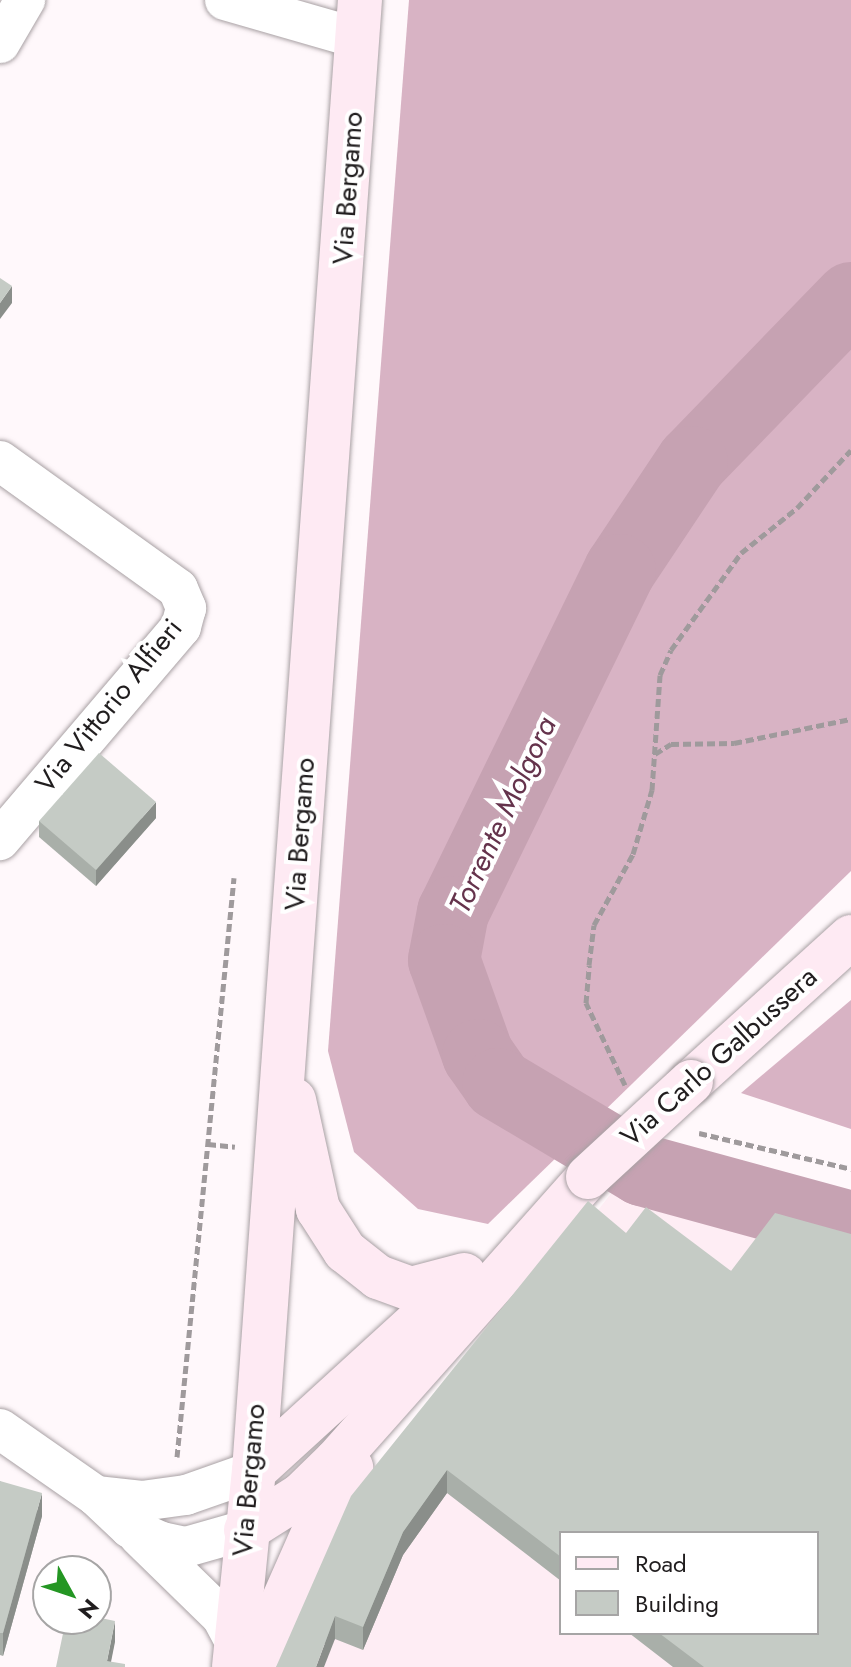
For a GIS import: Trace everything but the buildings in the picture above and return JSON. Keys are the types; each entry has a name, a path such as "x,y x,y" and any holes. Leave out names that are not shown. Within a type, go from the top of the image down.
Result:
{"street":[{"path":"0,43 25,0"},
{"path":"225,0 359,19"},
{"name":"Via Bergamo","path":"241,1659 246,1530 254,1471 359,19"},
{"name":"Via Vittorio Alfieri","path":"0,461 178,589 186,608 181,627 0,840"},
{"name":"Via Carlo Galbussera","path":"254,1471 477,1268 588,1177 851,937"},
{"name":"Via Carlo Galbussera","path":"284,1054 318,1209 345,1251 378,1277 411,1289 443,1285 477,1268"},
{"name":"Via Carlo Galbussera","path":"246,1530 310,1486 588,1177"},
{"name":"Via Carlo Galbussera","path":"241,1659 317,1524 419,1364"},
{"path":"0,1429 96,1496 203,1597 241,1659"},
{"path":"96,1496 142,1501 186,1495 254,1471"},
{"path":"130,1528 186,1547 246,1530"}],"path":[{"path":"633,1095 617,1074 586,1003 594,925 637,841 652,790 655,699 671,650 741,553 797,508 851,450"},
{"path":"654,755 671,744 734,743 851,719"},
{"path":"177,1470 234,878"},
{"path":"695,1131 851,1169"},
{"path":"208,1144 236,1147"}],"shaded area":[{"path":"409,0 851,0 851,871 488,1224 418,1209 354,1152 328,1051"},
{"path":"851,1000 851,1129 741,1093"},
{"path":"614,1190 851,1257 851,1667 287,1667 351,1520"}],"waterway":[{"name":"Torrente Molgora","path":"851,298 692,462 620,570 453,912 444,960 478,1055 498,1084 642,1170 851,1227"}]}
